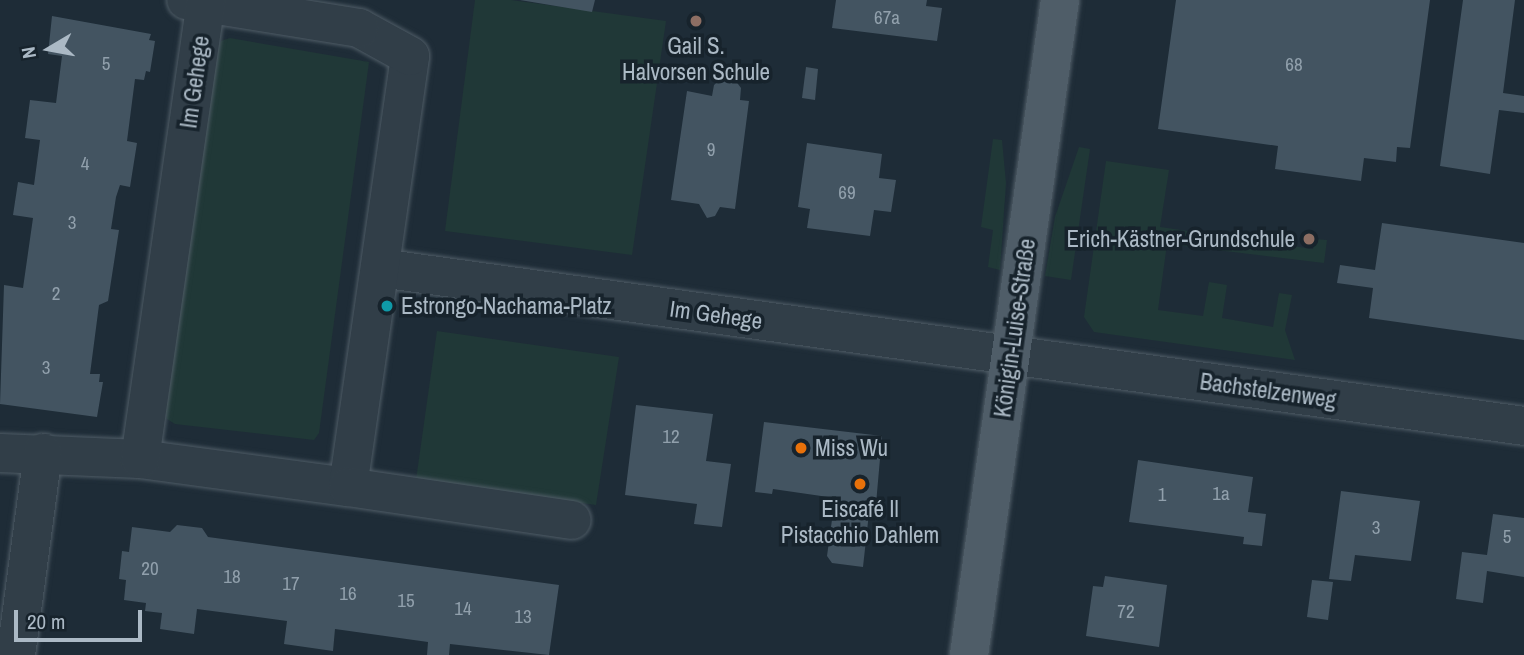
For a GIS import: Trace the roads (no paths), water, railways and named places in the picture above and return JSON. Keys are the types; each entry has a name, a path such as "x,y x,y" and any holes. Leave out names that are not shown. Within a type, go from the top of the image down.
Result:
{"main road":[{"name":"Königin-Luise-Straße","path":"969,655 1060,0"}],"street":[{"name":"Im Gehege","path":"140,459 196,1 359,28 410,56 348,487"},
{"name":"Im Gehege","path":"380,268 1011,357"},
{"name":"Bachstelzenweg","path":"1011,357 1524,426"},
{"path":"0,453 140,459 572,520"},
{"path":"16,655 43,453"}],"place":[{"name":"Gail S. Halvorsen Schule","path":"696,21"},
{"name":"Erich-Kästner-Grundschule","path":"1309,239"},
{"name":"Estrongo-Nachama-Platz","path":"387,306"},
{"name":"Miss Wu","path":"801,448"},
{"name":"Eiscafé Il Pistacchio Dahlem","path":"860,484"}]}
